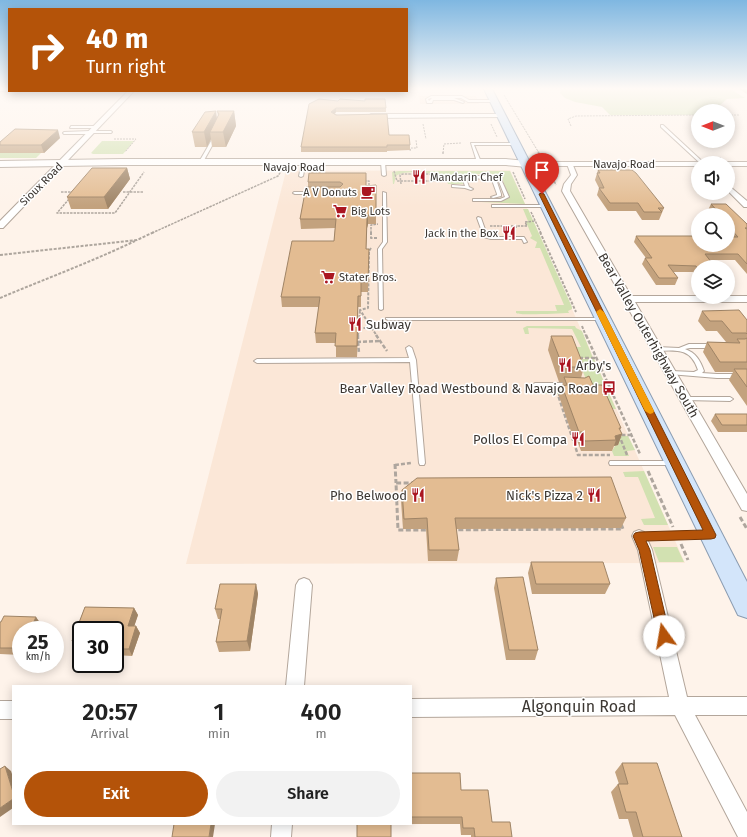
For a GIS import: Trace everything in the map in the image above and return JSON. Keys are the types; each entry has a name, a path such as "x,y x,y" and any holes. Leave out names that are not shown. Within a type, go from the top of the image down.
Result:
{"main road":[{"path":"507,128 527,164 747,607"},
{"name":"Navajo Road","path":"383,168 399,160 527,164"},
{"name":"Navajo Road","path":"0,164 61,164 80,162 201,162 303,168"},
{"name":"Navajo Road","path":"61,164 73,166 303,168 507,166 527,164"}],"street":[{"name":"Sioux Road","path":"0,226 95,128"},
{"name":"Navajo Road","path":"527,164 691,164"},
{"name":"Bear Valley Outerhighway South","path":"570,164 574,174 568,181 566,192 747,506"},
{"path":"735,164 747,164"},
{"path":"735,194 747,205"},
{"path":"628,298 747,300"},
{"path":"639,536 645,550 680,706 747,833"},
{"path":"295,685 304,585"},
{"name":"Algonquin Road","path":"412,708 747,706"},
{"path":"0,710 12,710"},
{"path":"281,837 282,825"}],"lane":[{"path":"664,128 694,156"},
{"path":"64,133 111,132"},
{"path":"201,162 216,134"},
{"path":"479,162 472,144 516,144"},
{"path":"453,186 469,188 464,177 489,177 496,177 501,179 507,198 474,198 499,196 494,179 489,177"},
{"path":"295,193 317,193"},
{"path":"381,309 380,249 385,242 384,193"},
{"path":"493,206 548,206"},
{"path":"479,218 484,234 491,238 523,238 524,242"},
{"path":"388,320 604,319"},
{"path":"657,349 679,349 690,346 718,346"},
{"path":"409,348 413,360 422,464"},
{"path":"679,349 689,352 699,361 701,371 696,374"},
{"path":"257,361 413,360"},
{"path":"671,373 747,376"},
{"path":"535,385 574,385"},
{"path":"686,399 730,399"},
{"path":"612,463 675,463"},
{"path":"639,536 711,535"}],"path":[{"path":"424,128 426,139"},
{"path":"524,128 542,159"},
{"path":"114,139 136,139 124,153"},
{"path":"406,151 411,151 410,149 418,148 416,140"},
{"path":"440,156 444,153 444,144 461,143"},
{"path":"0,298 58,273 94,260 199,213 278,176 281,170 303,168"},
{"path":"383,168 396,170 394,171 397,181 432,179 439,181"},
{"path":"78,188 57,213 116,213 145,170 138,170"},
{"path":"510,170 513,172 688,560"},
{"path":"401,184 400,175 403,174 425,174 435,176 439,181"},
{"path":"361,181 369,181 369,193"},
{"path":"61,192 75,192"},
{"path":"123,192 144,192"},
{"path":"376,242 378,238 371,238 371,224 378,224 378,219"},
{"path":"516,227 526,226 525,222 535,221"},
{"path":"491,238 487,226 527,228"},
{"path":"0,255 137,240"},
{"path":"360,310 368,308 369,251 374,245"},
{"path":"360,310 358,342 381,341"},
{"path":"360,310 393,360"},
{"path":"359,328 372,328"},
{"path":"576,358 597,358"},
{"path":"565,395 558,395 578,455 613,455"},
{"path":"614,410 620,410"},
{"path":"616,428 627,455 620,455"},
{"path":"619,435 631,435"},
{"path":"396,483 606,482 623,529 398,530 395,464 411,464 410,456"}],"shaded area":[{"path":"510,170 685,563 186,564 286,171"}],"green space":[{"path":"102,141 134,141 123,154 91,153"},
{"path":"0,153 41,153 36,158 0,158"},
{"path":"510,171 525,204 481,202 509,198 502,178 494,174 466,174 462,177 463,184 448,184 447,181 441,182 440,177 436,175 418,172 405,173 396,176 393,184 392,172"},
{"path":"523,209 528,209 572,307 572,309 568,311 569,313 516,313 516,311 557,311 555,305 564,305 540,248 535,248 537,242 530,238 532,236 526,222 528,221"},
{"path":"527,326 575,326 582,331 593,358 577,358 573,347 581,347 572,329 528,328 529,334 525,334 523,328"},
{"path":"578,359 594,359 616,409 605,409 598,394 545,394 544,390 555,388 572,388 587,382"},
{"path":"616,436 628,436 635,450 627,451 629,456 614,456 612,451 615,446 619,444"},
{"path":"644,471 668,525 644,525 641,519 655,518 638,477 625,477 623,472"},
{"path":"653,547 677,547 684,562 659,562"}],"building":[{"path":"195,128 206,128 204,132 192,132"},
{"path":"212,128 225,128 223,132 210,132"},
{"path":"305,128 388,128 389,135 409,135 410,145 387,145 387,147 301,147"},
{"path":"15,129 58,130 41,145 0,145 0,142"},
{"path":"92,168 127,168 104,197 67,197"},
{"path":"598,170 632,170 664,208 658,208 662,212 644,212 638,203 610,203 599,188 604,188 597,173 600,173"},
{"path":"309,173 366,173 366,186 376,185 376,215 368,215 367,219 366,249 369,249 368,282 361,282 361,296 358,296 357,346 335,346 336,333 315,333 320,297 281,297 292,241 334,241 336,219 300,219 306,187 340,187 343,184 340,182 308,182"},
{"path":"711,204 726,204 730,208 715,208"},
{"path":"735,213 747,224 747,228 745,228 747,229 747,264 738,254 705,254 710,260 691,260 691,266 668,265 678,278 659,278 645,258 652,258 636,236 691,236 691,252 735,252 735,237 738,237 735,234"},
{"path":"739,310 747,320 747,334 732,333 722,321 710,321 702,311"},
{"path":"551,336 572,336 584,367 563,367"},
{"path":"747,338 747,362 720,362 707,342 740,343 737,339"},
{"path":"734,369 747,369 747,387"},
{"path":"589,376 593,385 602,385 621,428 619,428 622,434 615,436 616,440 585,441 582,432 579,432 562,386 567,385 564,377 585,378"},
{"path":"715,414 747,414 747,425 722,425"},
{"path":"611,477 626,518 455,518 459,550 429,550 427,518 404,519 402,490 417,478"},
{"path":"531,562 603,562 610,584 536,584"},
{"path":"523,577 538,650 509,650 496,578"},
{"path":"220,584 256,584 247,641 216,642 222,609 215,609"},
{"path":"85,607 134,608 128,626 136,626 129,649 124,649 124,621 80,621"},
{"path":"4,616 36,617 34,621 12,621 12,648 0,648 1,622"},
{"path":"622,763 657,763 682,837 643,837 636,812 626,812 618,784 628,784"},
{"path":"5,766 12,789 12,800 0,808 0,769"},
{"path":"412,773 460,773 461,790 488,790 492,822 510,822 512,837 475,837 474,828 463,828 462,817 412,817"},
{"path":"174,825 211,825 209,837 172,837"},
{"path":"357,825 391,825 391,837 357,837"}],"slow traffic":[{"path":"600,312 650,411"}],"place":[{"name":"Mandarin Chef","path":"419,177"},
{"name":"A V Donuts","path":"368,192"},
{"name":"Big Lots","path":"340,211"},
{"name":"Jack in the Box","path":"509,233"},
{"name":"Stater Bros.","path":"328,277"},
{"name":"Subway","path":"355,324"},
{"name":"Arby's","path":"565,365"},
{"name":"Bear Valley Road Westbound & Navajo Road","path":"609,388"},
{"name":"Pollos El Compa","path":"578,439"},
{"name":"Pho Belwood","path":"418,495"},
{"name":"Nick's Pizza 2","path":"594,495"}],"route":[{"path":"542,194 711,535 639,536 645,550 664,636"}]}
